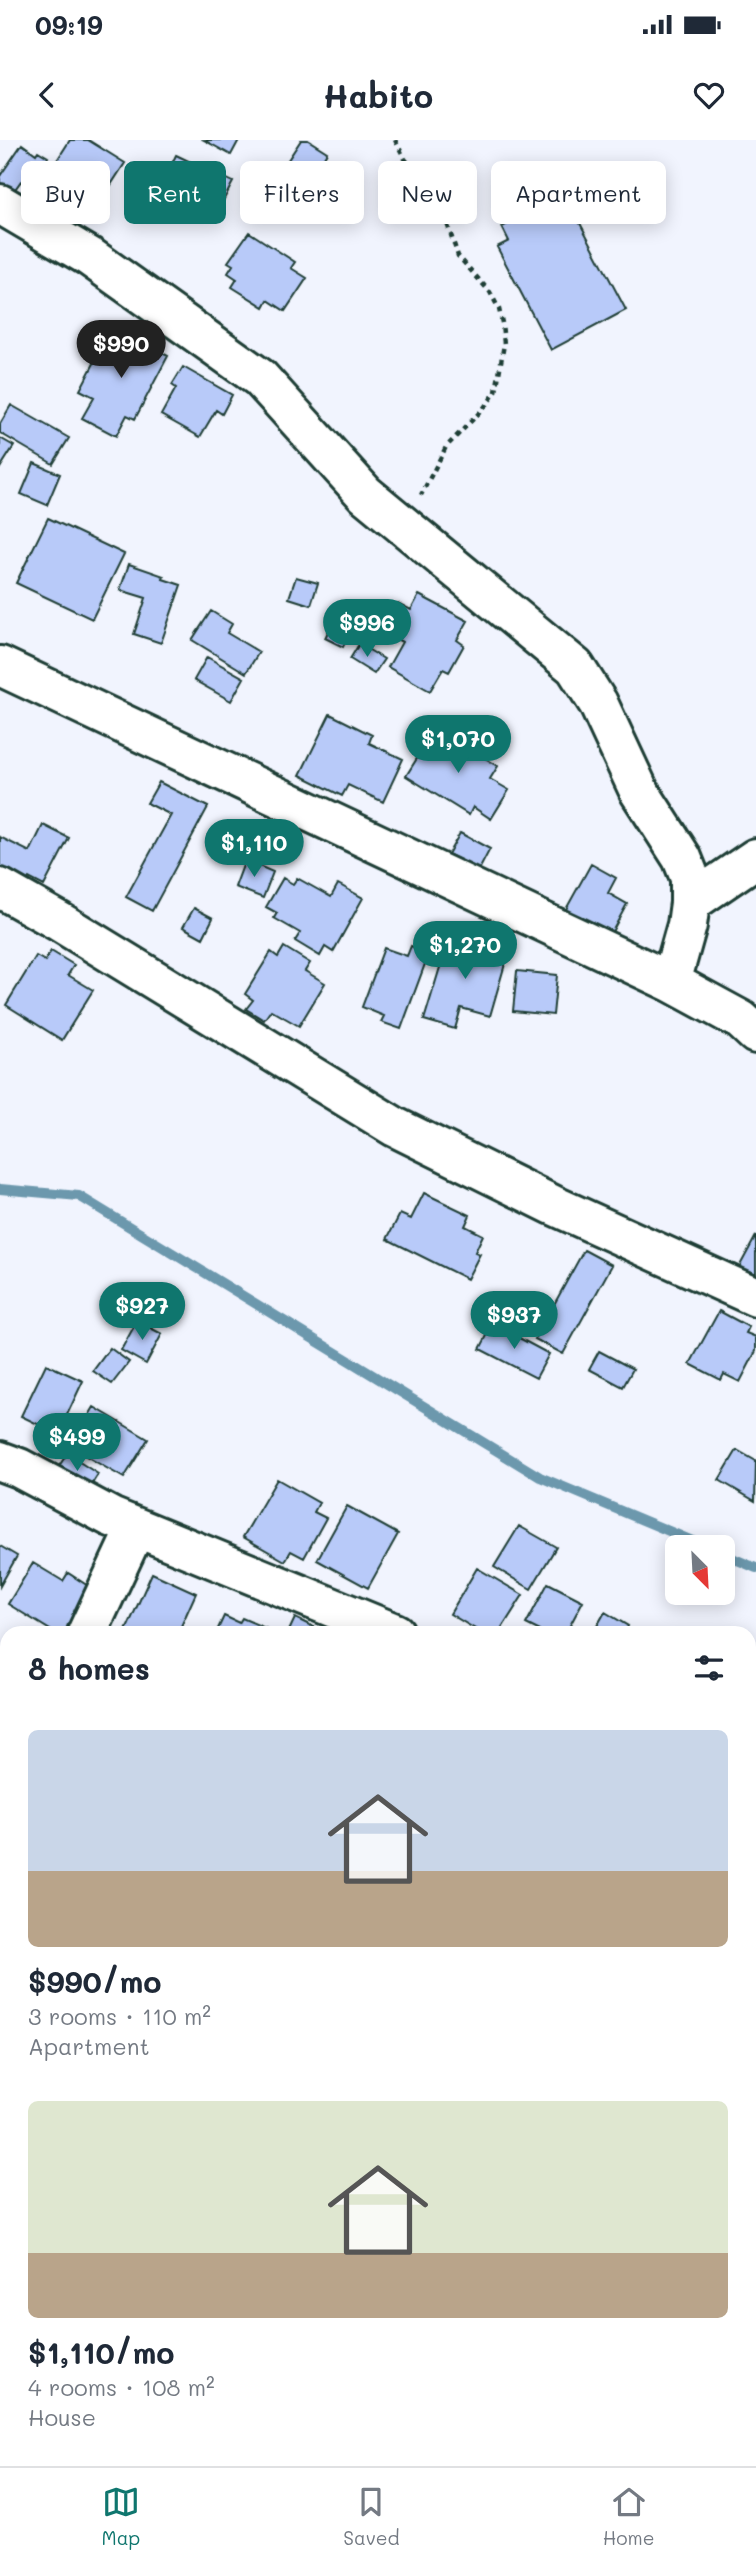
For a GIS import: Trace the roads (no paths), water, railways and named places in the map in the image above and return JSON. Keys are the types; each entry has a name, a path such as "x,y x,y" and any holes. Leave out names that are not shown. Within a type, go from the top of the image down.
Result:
{"street":[{"path":"0,204 90,257 260,378 365,494 575,667 598,704 639,791 682,858 690,878 690,903 671,982"},
{"path":"0,666 671,982 741,1020 756,1034"},
{"path":"690,903 756,858"},
{"path":"3,897 60,922 395,1127 553,1205 756,1297"},
{"path":"0,1461 19,1468 136,1528 379,1626"},
{"path":"90,1626 136,1528"}],"waterway":[{"path":"0,1189 79,1196 540,1477 678,1535"},
{"path":"735,1559 756,1568"}]}
